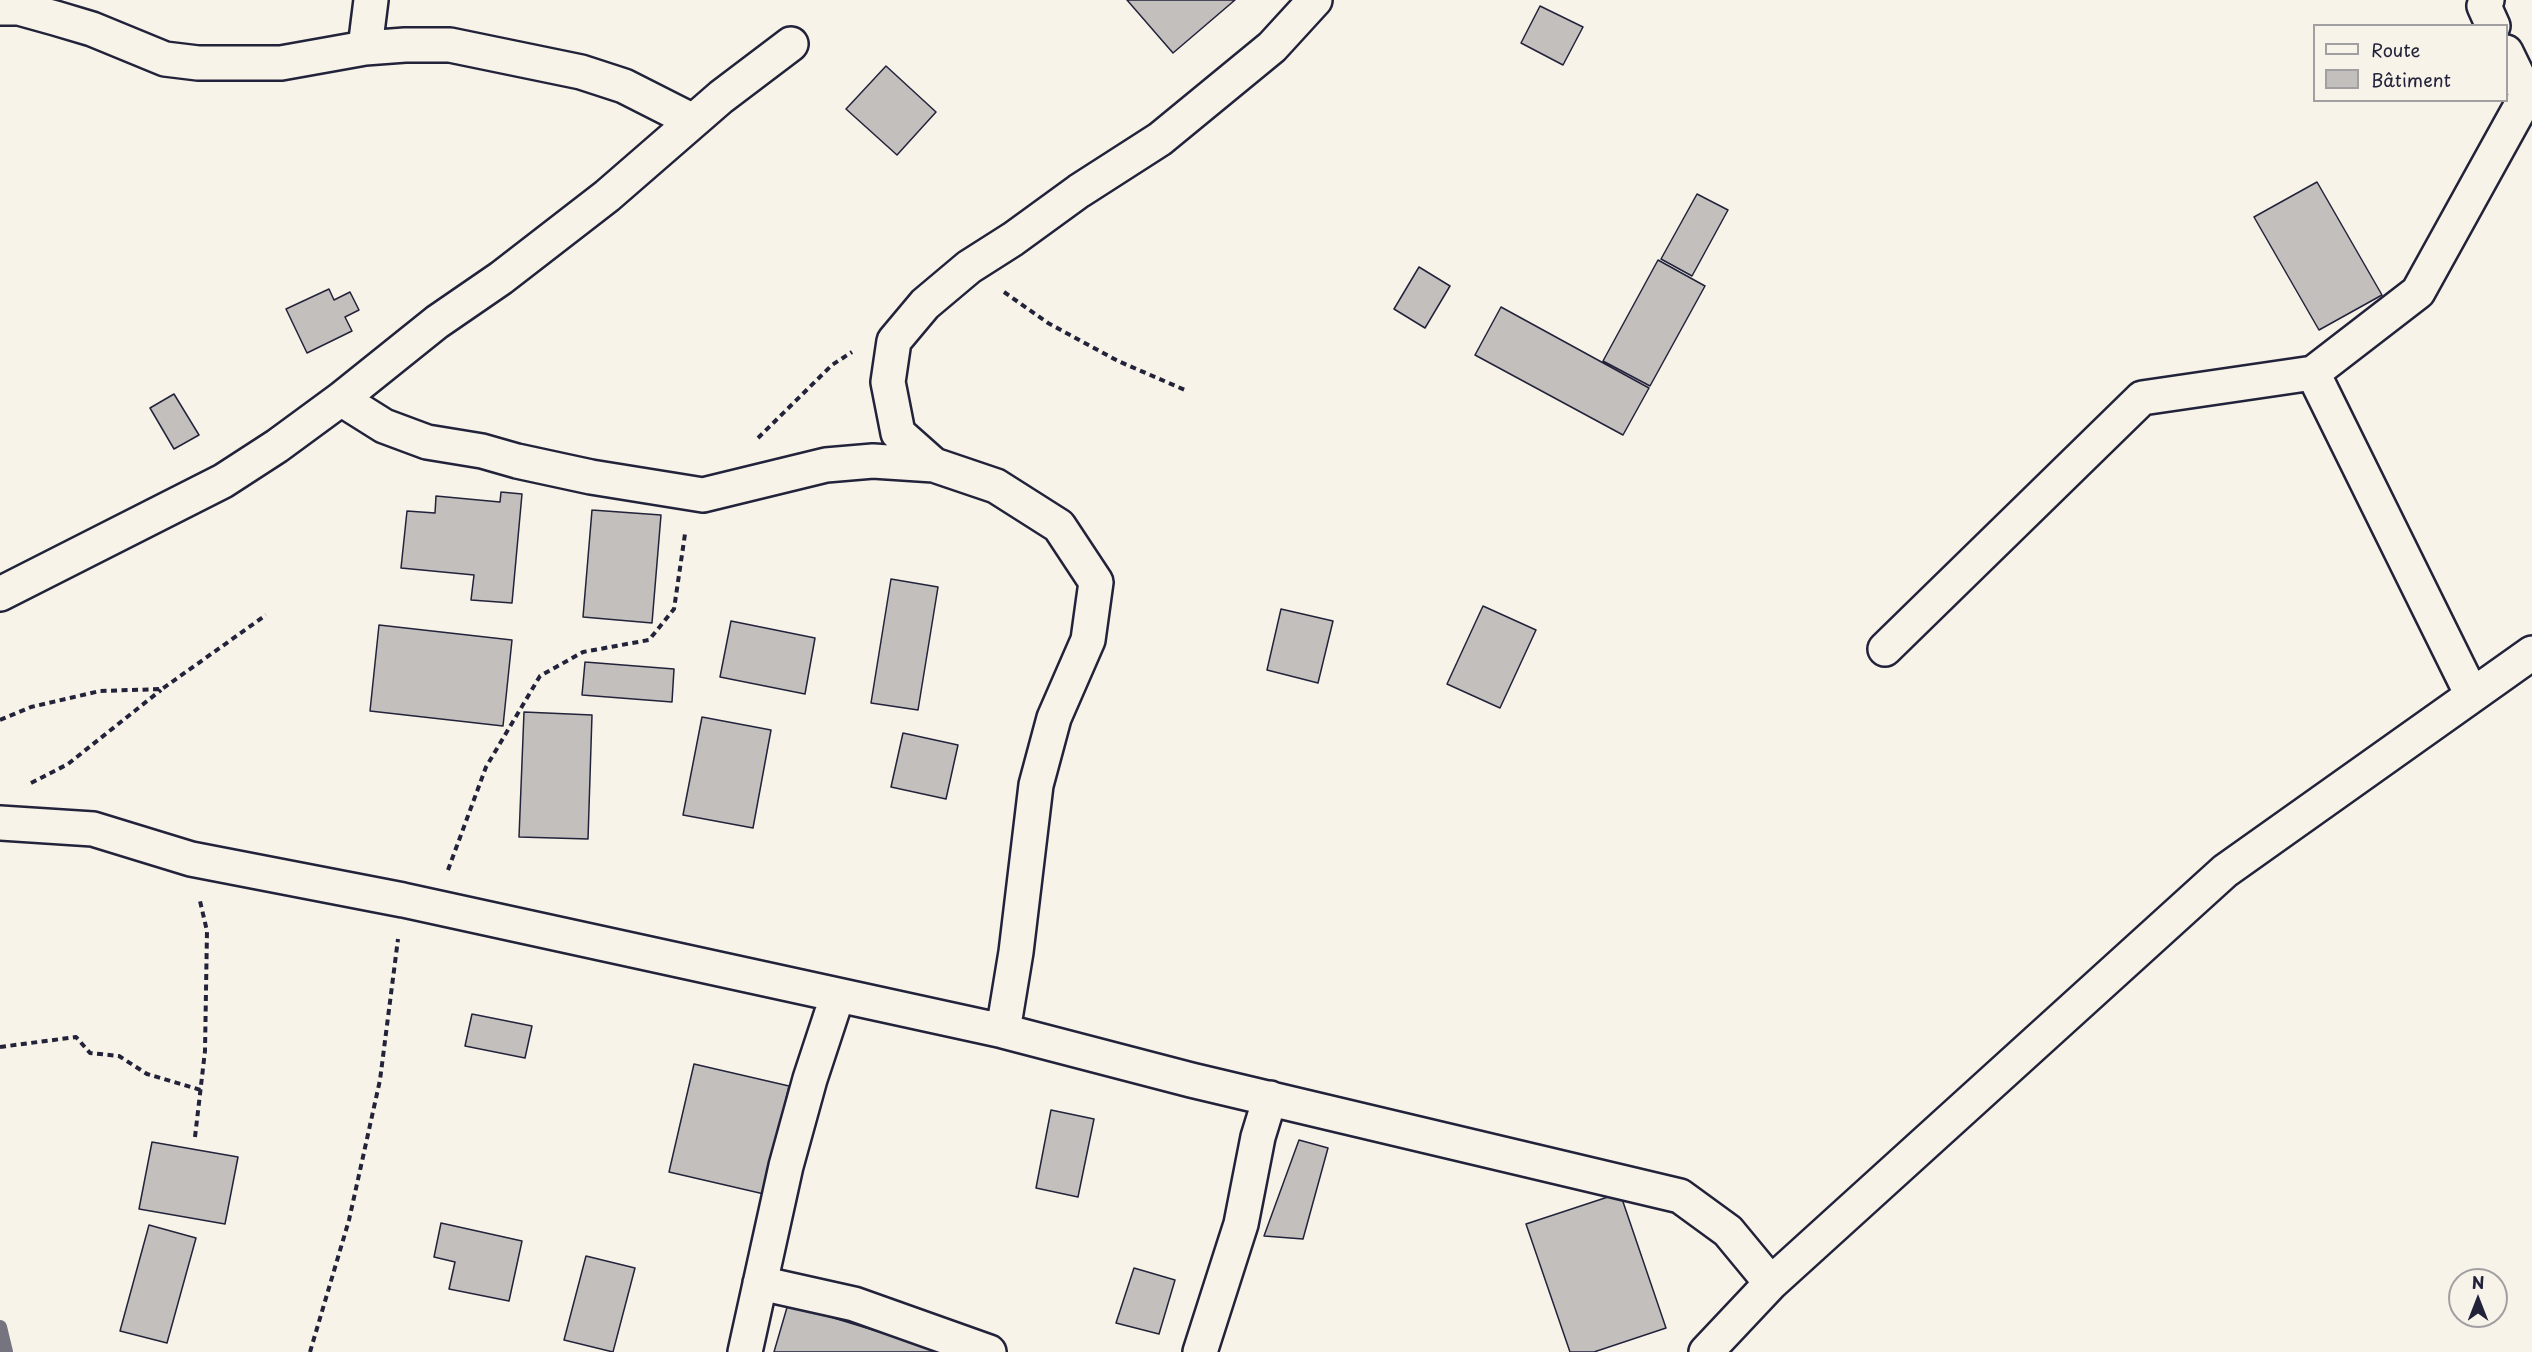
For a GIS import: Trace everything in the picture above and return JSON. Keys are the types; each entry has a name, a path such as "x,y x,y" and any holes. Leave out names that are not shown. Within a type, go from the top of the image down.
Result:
{"street":[{"path":"365,48 371,0"},
{"path":"934,465 898,433 888,382 894,341 925,304 969,267 1160,139 1272,47 1315,0"},
{"path":"2487,0 2484,6 2492,24"},
{"path":"0,8 20,8 92,29 165,59 198,63 281,63 365,48 450,45 581,72 624,86 693,121"},
{"path":"0,594 223,481 277,446 341,399 437,322 501,278 607,196 693,121 791,44"},
{"path":"1885,649 2142,398 2313,373 2418,292 2527,95 2508,56"},
{"path":"2313,373 2472,695"},
{"path":"341,399 384,426 427,441 482,450 570,473 703,495 826,465 873,461 934,465 996,486 1059,526 1096,582 1088,640 1054,718 1036,785 1016,952 1003,1031"},
{"path":"1706,1352 1771,1283 2225,871 2532,653"},
{"path":"0,823 93,829 191,859 418,903 837,997 1003,1031 1191,1080 1680,1196 1728,1231 1771,1283"},
{"path":"745,1352 789,1155 810,1079 837,997"},
{"path":"1200,1352 1241,1224 1258,1137 1270,1098"},
{"path":"760,1283 854,1304 989,1352"}],"path":[{"path":"969,267 1048,323 1118,361 1185,390"},
{"path":"755,441 832,365 860,347"},
{"path":"310,1352 349,1220 418,903 486,767 540,676 584,652 649,640 674,609 683,538 703,495"},
{"path":"29,783 68,764 162,689 266,615"},
{"path":"0,720 31,707 100,691 162,689"},
{"path":"191,859 207,931 205,1050 195,1137"},
{"path":"0,1047 76,1037 90,1053 119,1056 147,1074 201,1090"}],"building":[{"path":"1127,0 1235,0 1173,53"},
{"path":"1540,6 1583,27 1563,65 1521,43"},
{"path":"886,66 936,112 897,155 846,109"},
{"path":"2317,182 2382,295 2319,330 2254,217"},
{"path":"1697,194 1728,210 1692,276 1661,259"},
{"path":"1658,260 1705,286 1650,386 1603,361"},
{"path":"1419,267 1450,286 1425,328 1394,309"},
{"path":"329,289 334,300 350,292 359,310 345,317 352,331 307,353 286,309"},
{"path":"1501,307 1649,388 1623,435 1475,355"},
{"path":"174,394 199,435 174,449 150,408"},
{"path":"501,492 522,494 512,603 471,600 474,575 401,568 407,511 435,513 436,496 500,502"},
{"path":"592,510 661,515 652,623 583,617"},
{"path":"891,579 938,587 918,710 871,703"},
{"path":"1483,606 1536,630 1500,708 1447,684"},
{"path":"1281,609 1333,621 1318,683 1267,670"},
{"path":"731,621 815,638 805,694 720,677"},
{"path":"379,625 512,640 503,726 370,711"},
{"path":"585,662 674,669 672,702 582,695"},
{"path":"524,712 592,715 588,839 519,837"},
{"path":"702,717 771,730 753,828 683,815"},
{"path":"903,733 958,745 946,799 891,787"},
{"path":"472,1014 532,1026 525,1058 465,1046"},
{"path":"694,1064 789,1086 764,1194 669,1172"},
{"path":"1051,1110 1094,1119 1078,1197 1036,1188"},
{"path":"1299,1140 1328,1148 1303,1239 1264,1236"},
{"path":"152,1142 238,1157 225,1224 139,1209"},
{"path":"1620,1193 1666,1328 1594,1352 1570,1352 1526,1224"},
{"path":"441,1223 522,1241 509,1301 449,1289 455,1262 434,1257"},
{"path":"149,1225 196,1238 167,1343 120,1331"},
{"path":"586,1256 635,1268 613,1352 564,1340"},
{"path":"1134,1268 1175,1280 1159,1334 1116,1323"},
{"path":"788,1304 945,1352 774,1352"}],"waterway":[{"path":"0,1327 6,1352"}]}
